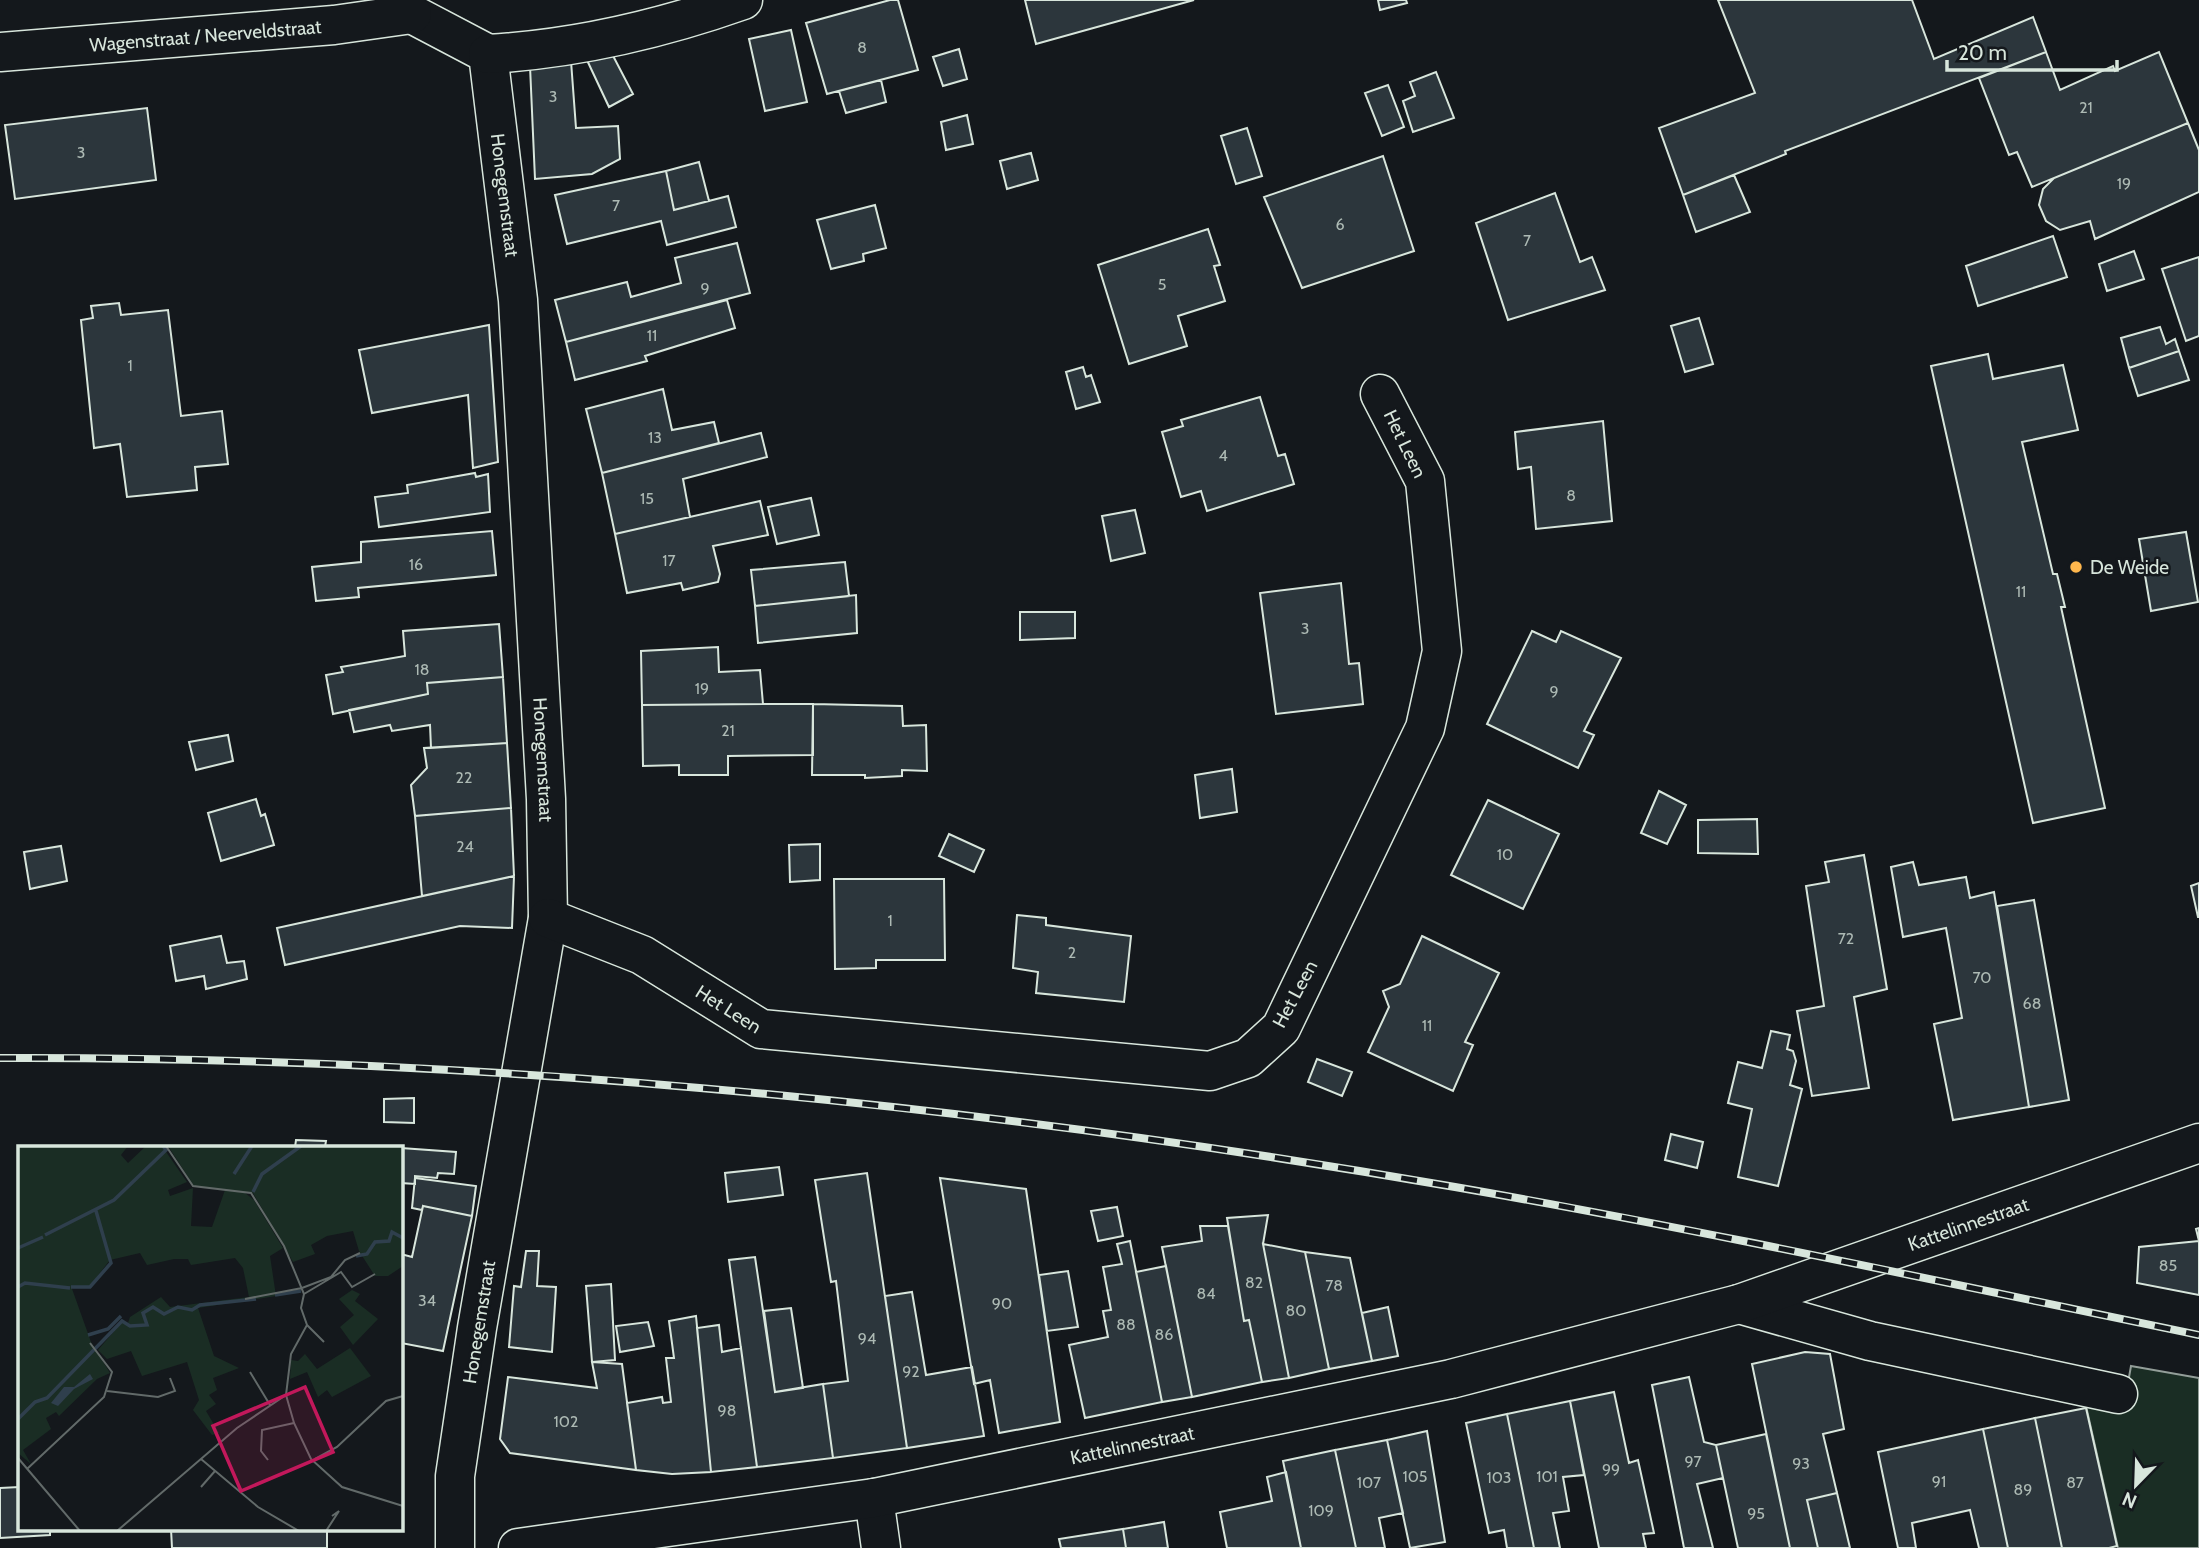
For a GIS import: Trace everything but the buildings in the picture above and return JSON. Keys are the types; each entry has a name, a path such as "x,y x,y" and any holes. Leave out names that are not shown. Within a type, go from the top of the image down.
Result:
{"street":[{"path":"411,7 488,54 524,52 672,25 743,0"},
{"name":"Wagenstraat / Neerveldstraat","path":"0,52 334,24 411,7"},
{"name":"Honegemstraat","path":"455,1548 457,1463 548,918 545,799 518,300 488,54"},
{"name":"Het Leen","path":"548,918 642,955 761,1029 1210,1070 1248,1058 1280,1028 1425,728 1442,651 1425,481 1380,394"},
{"name":"Kattelinnestraat","path":"518,1548 874,1498 1451,1379 1739,1304 2199,1143"},
{"path":"1739,1304 1870,1341 2118,1394"},
{"path":"874,1498 881,1548"}],"green space":[{"path":"2131,1366 2199,1378 2199,1548 2118,1548 2086,1406 2123,1411"}],"railway":[{"path":"0,1058 183,1060 548,1076 912,1109 1094,1132 1455,1187 1641,1221 2199,1335"}],"place":[{"name":"De Weide","path":"2076,567"}]}
